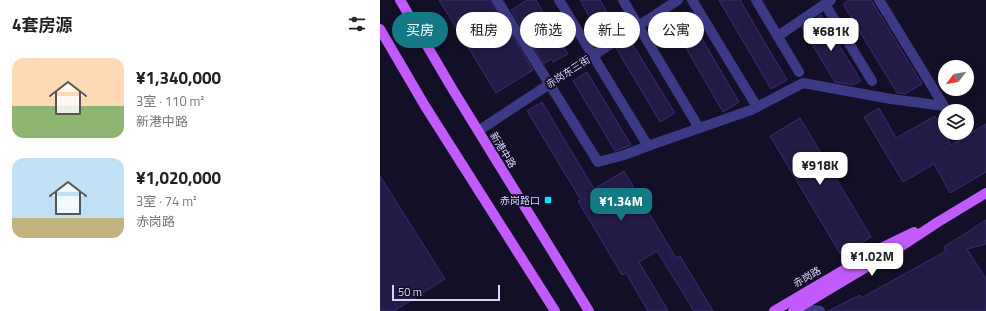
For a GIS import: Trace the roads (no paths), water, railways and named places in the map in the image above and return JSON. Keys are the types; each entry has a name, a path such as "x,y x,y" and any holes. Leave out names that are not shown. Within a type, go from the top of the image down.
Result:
{"main road":[{"name":"新港中路","path":"400,0 478,131 589,311"},
{"path":"380,30 425,106 555,311"},
{"name":"赤岗路","path":"796,309 900,247 986,193"},
{"name":"赤岗路","path":"774,311 881,248 938,222"}],"street":[{"path":"497,0 598,162 624,155 757,107 803,83 891,99 944,106 879,0"},
{"path":"559,0 648,146"},
{"path":"623,0 630,12"},
{"name":"赤岗东三街","path":"640,24 678,0"},
{"path":"692,0 757,107"},
{"path":"756,0 799,72"},
{"path":"778,36 828,2 872,81"},
{"path":"640,28 700,128"},
{"name":"赤岗东三街","path":"478,131 604,48"},
{"path":"796,309 820,311"}],"place":[{"name":"赤岗路口","path":"548,200"}]}
